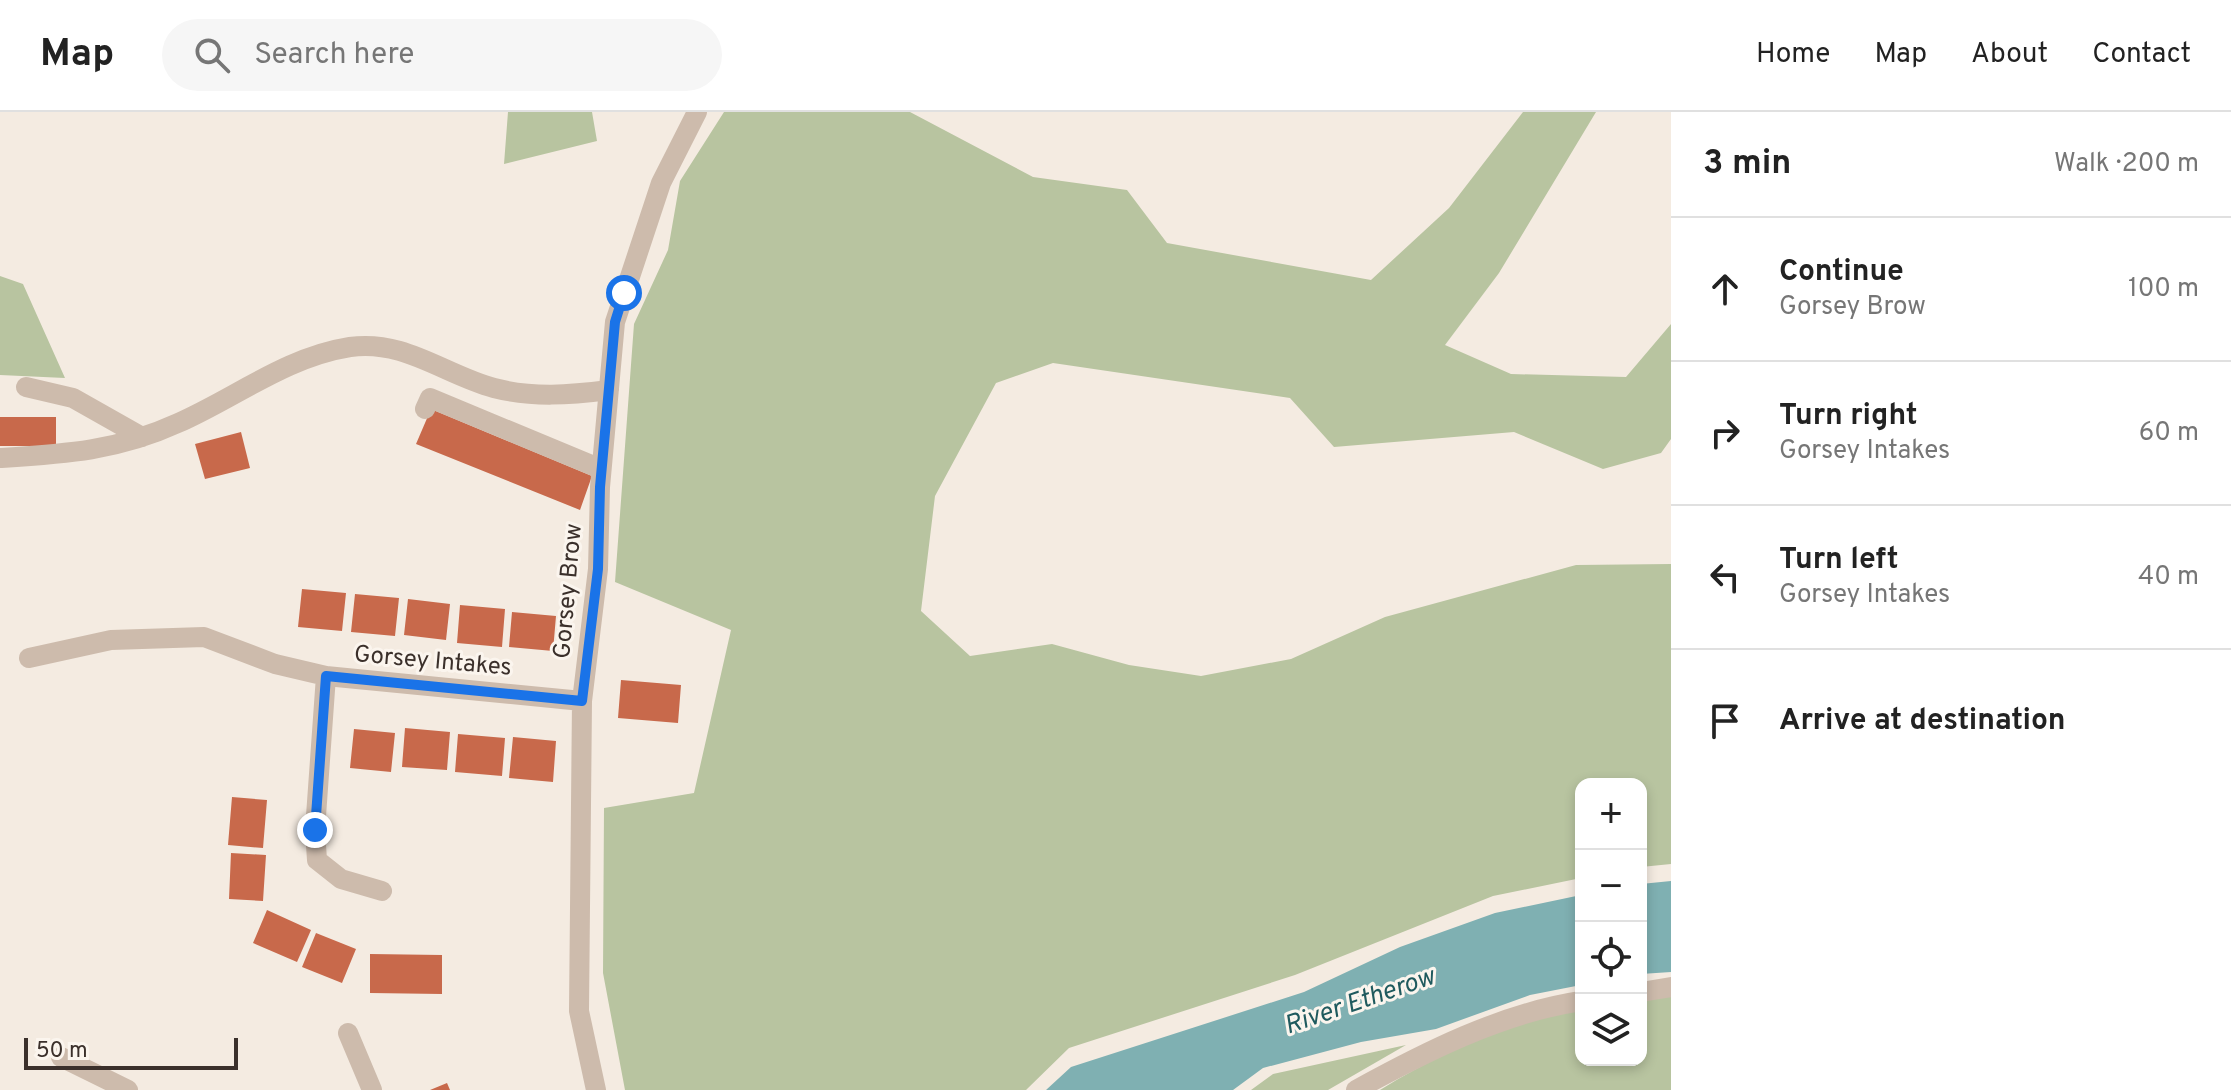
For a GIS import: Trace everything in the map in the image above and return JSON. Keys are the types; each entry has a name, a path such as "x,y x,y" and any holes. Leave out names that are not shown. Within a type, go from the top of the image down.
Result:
{"street":[{"name":"Gorsey Brow","path":"596,1090 579,1011 582,701 598,569 601,469 615,322 661,183 697,112"},
{"path":"0,458 111,449 179,423 293,364 352,347 381,347 413,355 491,387 528,395 609,390"},
{"path":"26,387 73,398 142,437"},
{"path":"425,409 430,398 601,469"},
{"name":"Gorsey Intakes","path":"29,658 111,640 204,637 275,664 326,676 582,701"},
{"name":"Gorsey Intakes","path":"326,676 315,830 317,860 341,879 382,891"},
{"path":"1647,991 1671,987"},
{"path":"1356,1090 1423,1053 1553,1005 1575,1002"},
{"path":"348,1033 372,1090"},
{"path":"61,1057 128,1090"}],"green space":[{"path":"508,112 592,112 597,141 504,164"},
{"path":"724,112 910,112 1033,177 1127,190 1167,243 1371,280 1449,208 1523,112 1596,112 1499,273 1445,345 1511,374 1626,377 1671,324 1671,439 1661,453 1603,469 1514,432 1334,447 1290,398 1053,363 996,383 935,496 921,611 970,656 1052,644 1129,665 1201,676 1291,659 1385,617 1576,565 1671,564 1671,864 1647,866 1647,778 1575,778 1575,879 1493,896 1295,975 1069,1048 1026,1090 625,1090 603,973 604,808 694,793 731,630 615,582 634,324 668,250 680,181"},
{"path":"0,276 23,284 65,378 0,375"},
{"path":"1671,993 1671,1090 1380,1090 1427,1063 1502,1029 1575,1009 1575,1066 1647,1066 1647,997"},
{"path":"1406,1045 1328,1090 1251,1090 1273,1074"}],"water":[{"path":"1671,881 1671,972 1647,974 1647,883"},
{"name":"River Etherow","path":"1575,896 1575,986 1530,995 1436,1029 1361,1042 1263,1068 1233,1090 1046,1090 1071,1067 1304,992 1400,947 1495,913"}],"building":[{"path":"431,409 592,476 580,510 416,444"},
{"path":"0,417 56,417 56,446 0,446"},
{"path":"241,432 250,468 205,479 195,444"},
{"path":"302,589 346,593 342,631 298,627"},
{"path":"355,594 399,598 395,636 351,632"},
{"path":"408,599 450,604 446,640 404,635"},
{"path":"460,605 505,609 502,647 457,643"},
{"path":"512,612 556,616 553,651 509,647"},
{"path":"621,680 681,685 678,723 618,718"},
{"path":"405,728 450,732 447,770 402,767"},
{"path":"354,729 395,733 391,772 350,768"},
{"path":"458,734 505,738 502,776 455,772"},
{"path":"513,737 556,741 553,782 509,778"},
{"path":"232,797 267,800 263,848 228,845"},
{"path":"231,853 266,855 263,901 229,899"},
{"path":"267,910 311,930 297,962 253,943"},
{"path":"316,933 356,949 342,983 302,967"},
{"path":"370,954 442,955 442,994 370,993"},
{"path":"447,1083 450,1090 430,1090"}],"route":[{"path":"315,830 326,676 582,701 598,569 600,487 615,322 624,293"}]}
